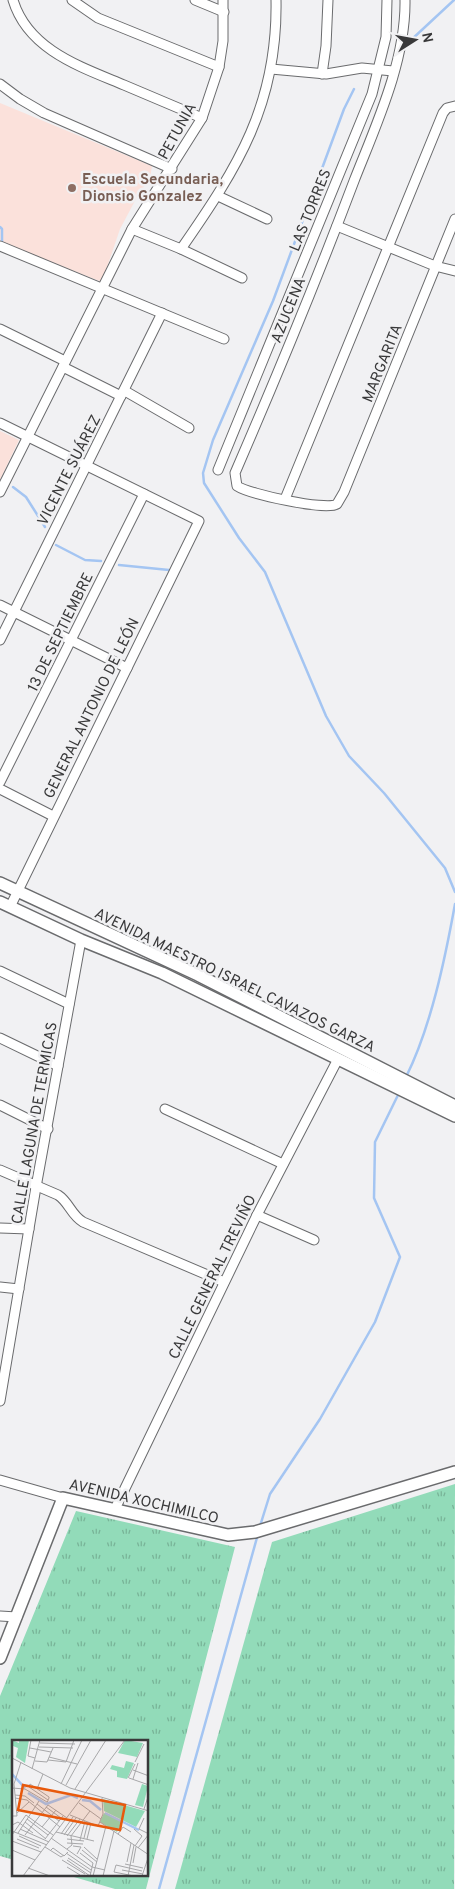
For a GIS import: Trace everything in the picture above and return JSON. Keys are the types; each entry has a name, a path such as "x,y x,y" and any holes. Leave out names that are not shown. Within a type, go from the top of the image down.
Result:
{"main road":[{"name":"AVENIDA MAESTRO ISRAEL CAVAZOS GARZA","path":"0,883 198,975 419,1093 455,1116"},
{"name":"AVENIDA MAESTRO ISRAEL CAVAZOS GARZA","path":"5,905 81,940 162,973 338,1058 390,1078"},
{"name":"AVENIDA MAESTRO ISRAEL CAVAZOS GARZA","path":"419,1093 455,1106"},
{"name":"AVENIDA XOCHIMILCO","path":"63,1498 216,1534 237,1535 291,1521 455,1472"},
{"path":"0,1658 63,1498"}],"street":[{"path":"13,0 22,22 32,34 64,60 202,118"},
{"path":"72,0 98,18 219,67"},
{"path":"195,0 224,12"},
{"name":"PETUNIA","path":"0,492 132,229 172,169 202,118 219,67 223,41 223,0"},
{"path":"182,249 234,170 251,134 271,69 276,0"},
{"path":"322,74 327,39 328,0"},
{"name":"LAS TORRES","path":"218,470 372,94 386,36 387,0"},
{"path":"271,69 322,74 362,68 393,71 401,39 405,0"},
{"name":"AZUCENA","path":"326,507 285,499 237,486 235,473 337,226 387,96 393,71"},
{"path":"0,84 20,99 44,113 172,169"},
{"path":"285,499 443,113 447,108 455,106"},
{"path":"350,148 365,154"},
{"path":"218,196 267,219"},
{"name":"MARGARITA","path":"326,507 337,504 344,492 455,219"},
{"path":"337,226 436,266 455,271"},
{"path":"132,229 182,249 242,278"},
{"path":"0,246 224,339"},
{"name":"VICENTE SUÁREZ","path":"0,640 162,313"},
{"path":"0,329 189,428"},
{"path":"0,422 144,494"},
{"path":"231,441 246,448"},
{"name":"GENERAL ANTONIO DE LEÓN","path":"5,905 16,891 199,521 144,494"},
{"name":"13 DE SEPTIEMBRE","path":"0,782 144,494"},
{"path":"0,605 126,668"},
{"path":"0,788 53,816"},
{"name":"CALLE LAGUNA DE TERMICAS","path":"0,1401 5,1347 19,1289 81,940"},
{"path":"0,971 69,1004"},
{"path":"0,1038 58,1066"},
{"name":"CALLE GENERAL TREVIÑO","path":"115,1509 257,1215 338,1058"},
{"path":"0,1105 48,1129"},
{"path":"166,1110 283,1164"},
{"path":"0,1170 63,1198 75,1217 83,1222 224,1282"},
{"path":"257,1215 314,1240"},
{"path":"0,1228 29,1230"},
{"path":"0,1287 19,1289"},
{"name":"AVENIDA XOCHIMILCO","path":"0,1480 63,1498"},
{"path":"0,1616 17,1617"}],"shaded area":[{"name":"Escuela Secundaria, Dionsio Gonzalez","path":"0,103 152,166 150,178 137,197 120,229 102,282 0,242"},
{"path":"0,431 19,440 0,480"}],"green space":[{"path":"455,1484 454,1889 175,1889 272,1542"},
{"path":"76,1511 235,1547 146,1889 115,1889 70,1876 149,1876 149,1740 12,1740 12,1859 0,1856 0,1696"}],"waterway":[{"path":"410,41 454,0"},
{"path":"354,89 344,109 273,301 213,440 203,473 204,483 239,538 265,572 326,716 349,756 384,793 445,868 455,892"},
{"path":"0,227 2,229 2,243"},
{"path":"13,487 26,497 45,527"},
{"path":"56,545 85,560 101,561"},
{"path":"119,565 169,570"},
{"path":"406,1077 430,1015 442,970 455,904"},
{"path":"260,1526 270,1494 320,1419 375,1322 400,1257 374,1198 375,1142 399,1093"},
{"path":"159,1889 258,1534"}],"place":[{"name":"Escuela Secundaria, Dionsio Gonzalez","path":"72,188"}]}
